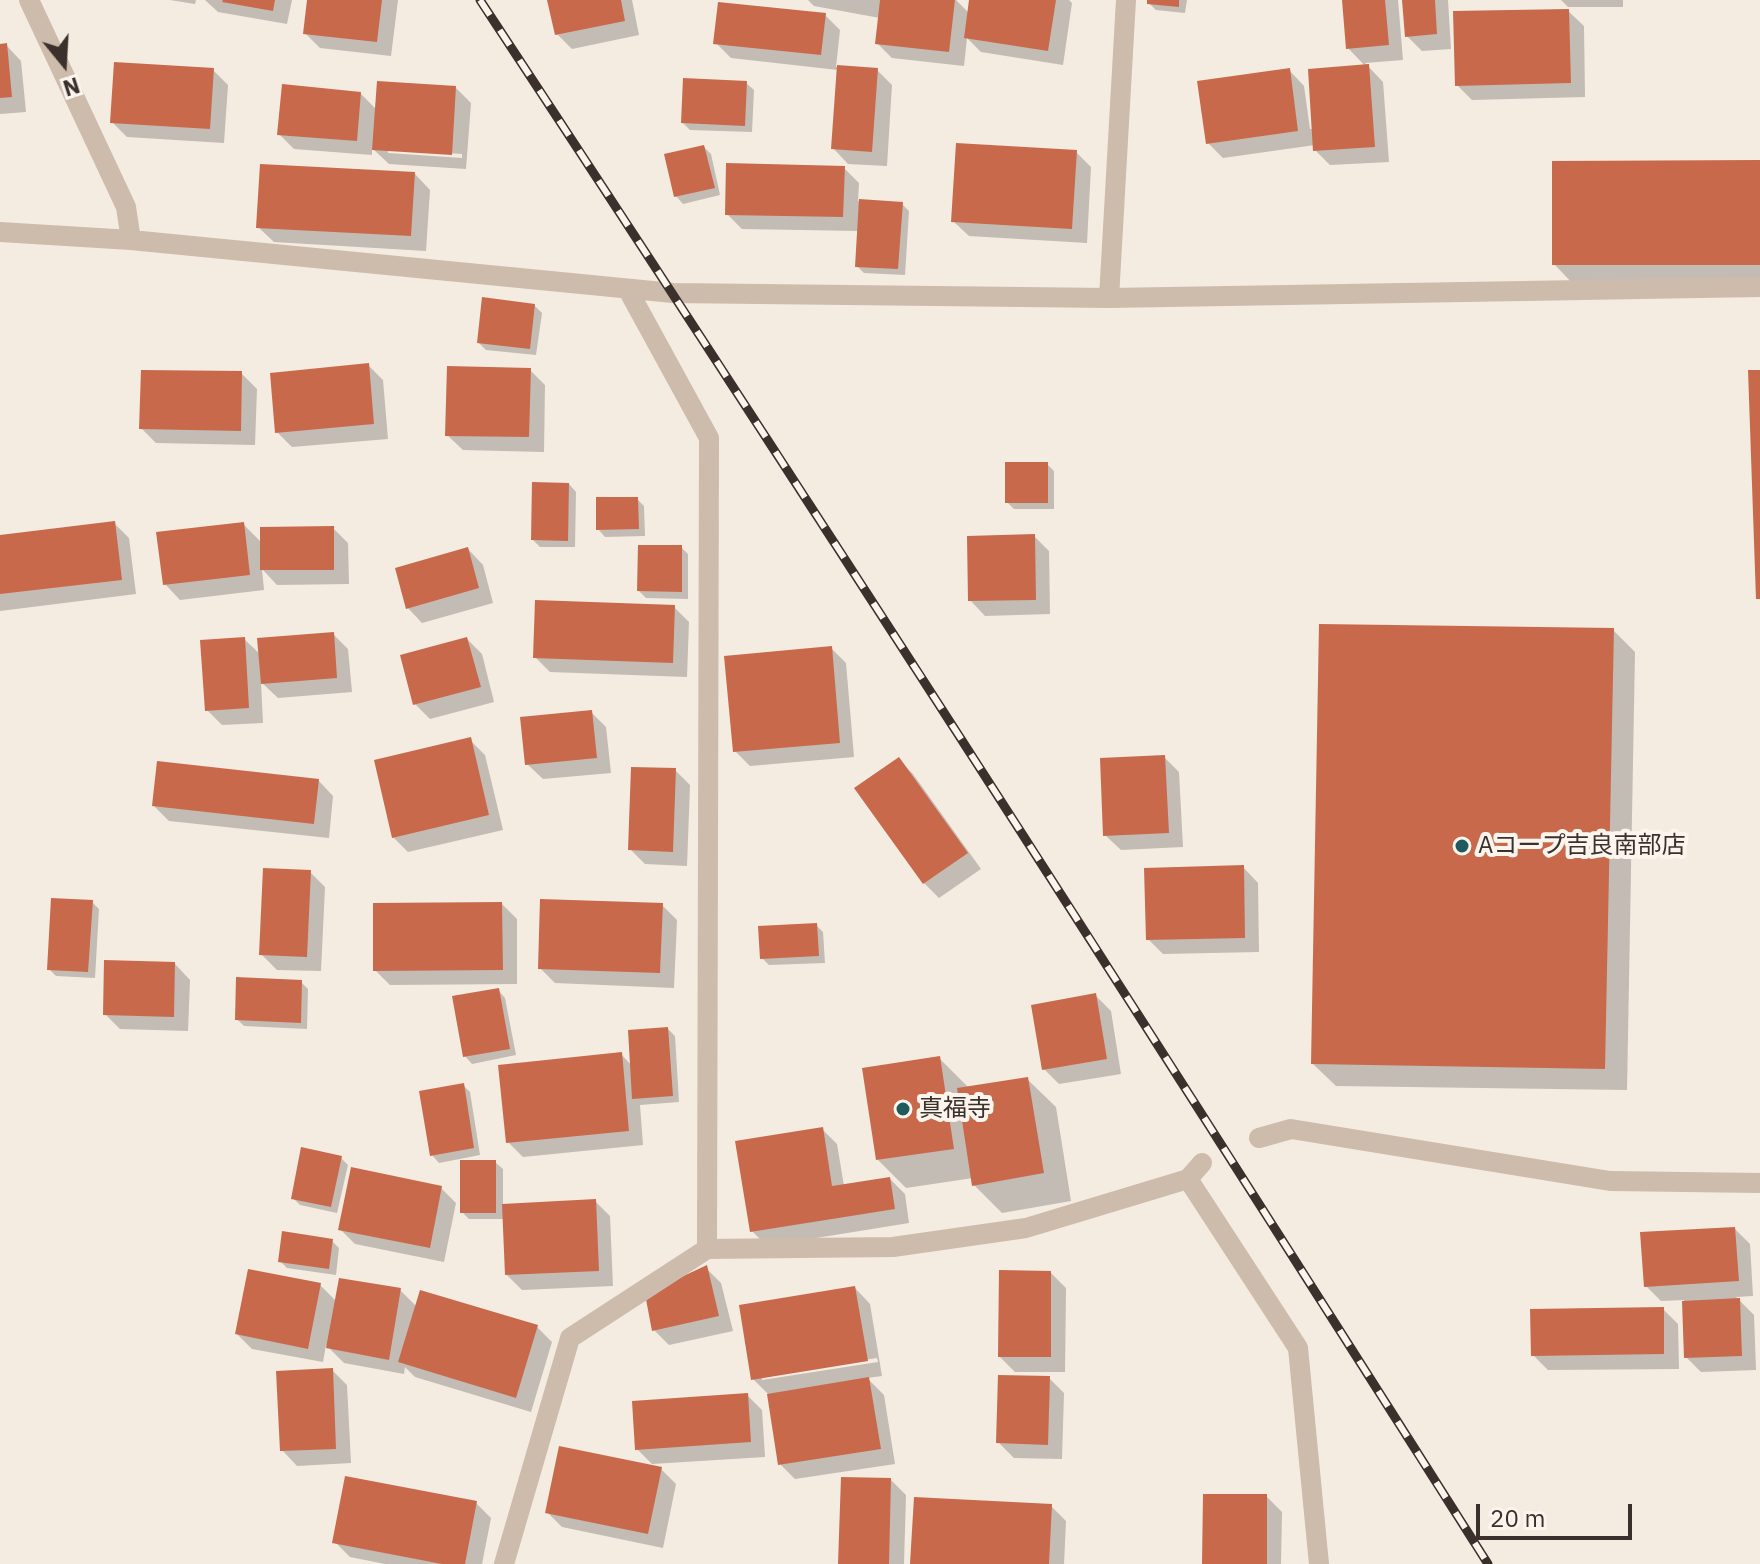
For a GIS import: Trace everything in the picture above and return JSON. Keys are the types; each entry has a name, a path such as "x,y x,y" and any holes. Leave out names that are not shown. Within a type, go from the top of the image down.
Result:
{"street":[{"path":"29,0 126,207 131,240"},
{"path":"1109,298 1126,0"},
{"path":"0,232 131,240 673,293 1109,298 1760,287"},
{"path":"628,290 709,438 707,1249"},
{"path":"1259,1138 1291,1129 1610,1181 1760,1183"},
{"path":"504,1564 570,1338 707,1249 893,1247 1026,1228 1188,1179 1202,1163"},
{"path":"1188,1179 1298,1348 1319,1564"}],"building":[{"path":"223,0 275,0 273,11"},
{"path":"307,0 382,0 377,42 303,34"},
{"path":"547,0 621,0 625,21 555,35"},
{"path":"880,0 955,0 949,52 875,44"},
{"path":"969,0 1056,0 1048,51 964,38"},
{"path":"1147,0 1179,0 1179,7 1147,4"},
{"path":"1342,0 1385,0 1389,45 1346,49"},
{"path":"1402,0 1435,0 1437,34 1405,37"},
{"path":"718,2 826,13 821,55 713,44"},
{"path":"1569,9 1571,83 1455,86 1453,11"},
{"path":"7,43 12,97 0,98 0,44"},
{"path":"114,62 214,68 210,129 110,123"},
{"path":"1369,64 1375,147 1313,151 1308,69"},
{"path":"837,65 878,68 872,152 831,149"},
{"path":"1290,68 1298,131 1206,144 1197,81"},
{"path":"683,78 747,81 745,126 681,123"},
{"path":"377,81 456,86 452,155 372,150"},
{"path":"282,84 361,92 357,141 277,135"},
{"path":"956,143 1077,150 1072,229 951,222"},
{"path":"704,145 715,188 674,197 664,154"},
{"path":"1760,160 1760,265 1552,265 1552,161"},
{"path":"726,163 845,166 843,217 725,215"},
{"path":"260,164 415,172 411,236 256,228"},
{"path":"859,199 903,202 898,269 855,267"},
{"path":"482,297 535,304 530,349 477,343"},
{"path":"369,363 374,424 275,433 270,373"},
{"path":"447,366 531,368 529,437 445,436"},
{"path":"141,370 242,371 241,431 139,429"},
{"path":"1748,370 1760,370 1760,599 1756,599"},
{"path":"1005,462 1048,462 1048,503 1005,503"},
{"path":"532,482 569,483 568,541 531,540"},
{"path":"596,497 638,497 639,529 596,530"},
{"path":"115,521 122,580 0,594 0,535"},
{"path":"244,522 250,575 163,585 156,532"},
{"path":"334,526 334,570 260,570 260,527"},
{"path":"1035,534 1036,600 968,601 967,536"},
{"path":"638,545 682,545 682,592 637,591"},
{"path":"468,547 479,588 406,609 395,568"},
{"path":"535,600 675,605 673,663 533,658"},
{"name":"Aコープ吉良南部店","path":"1319,624 1614,628 1605,1069 1311,1064"},
{"path":"334,632 337,678 261,684 257,638"},
{"path":"245,637 249,708 205,711 200,640"},
{"path":"467,637 481,687 413,705 400,655"},
{"path":"832,646 840,743 733,752 724,656"},
{"path":"592,710 597,758 525,765 520,717"},
{"path":"471,737 489,815 392,838 374,760"},
{"path":"1165,755 1169,833 1103,836 1100,758"},
{"path":"899,757 968,853 923,884 854,788"},
{"path":"157,761 319,779 314,824 152,806"},
{"path":"631,767 676,768 673,852 628,850"},
{"path":"1244,865 1245,938 1146,940 1144,868"},
{"path":"263,868 311,870 307,957 259,955"},
{"path":"51,898 93,900 88,972 47,970"},
{"path":"540,899 663,903 660,973 538,969"},
{"path":"502,902 503,970 373,971 373,903"},
{"path":"817,923 819,956 760,959 758,926"},
{"path":"104,960 175,962 174,1017 103,1015"},
{"path":"236,977 302,980 301,1023 235,1020"},
{"path":"499,988 510,1049 463,1057 452,996"},
{"path":"1096,993 1107,1059 1042,1070 1031,1005"},
{"path":"668,1027 673,1096 632,1099 628,1030"},
{"path":"622,1052 629,1131 506,1143 498,1065"},
{"path":"940,1056 954,1149 876,1160 862,1068"},
{"path":"1028,1077 1044,1173 972,1186 957,1088"},
{"path":"464,1083 474,1148 430,1156 419,1091"},
{"path":"823,1127 832,1186 890,1177 895,1209 750,1232 735,1141"},
{"path":"301,1147 342,1156 331,1207 291,1199"},
{"path":"460,1160 496,1160 496,1213 460,1213"},
{"path":"351,1167 442,1186 430,1248 338,1230"},
{"path":"596,1199 599,1271 505,1275 502,1204"},
{"path":"1735,1227 1739,1281 1644,1287 1640,1232"},
{"path":"282,1231 333,1239 329,1269 278,1262"},
{"path":"707,1265 719,1316 652,1331 645,1294"},
{"path":"248,1269 321,1283 308,1349 235,1334"},
{"path":"999,1270 1051,1271 1051,1357 998,1357"},
{"path":"339,1278 401,1288 389,1360 326,1348"},
{"path":"855,1286 868,1361 751,1380 739,1305"},
{"path":"420,1290 538,1325 516,1398 398,1362"},
{"path":"1740,1298 1742,1356 1684,1358 1682,1301"},
{"path":"1664,1307 1664,1354 1531,1356 1530,1309"},
{"path":"333,1368 336,1449 280,1451 276,1371"},
{"path":"998,1375 1050,1376 1048,1445 996,1443"},
{"path":"869,1377 881,1449 778,1465 767,1394"},
{"path":"748,1393 751,1442 635,1450 632,1401"},
{"path":"559,1446 662,1467 648,1534 545,1513"},
{"path":"345,1476 477,1501 465,1564 442,1564 332,1543"},
{"path":"841,1477 891,1478 889,1564 838,1564"},
{"path":"1203,1494 1267,1494 1267,1564 1202,1564"},
{"path":"914,1497 1052,1504 1049,1564 910,1564"}],"railway":[{"path":"480,0 735,389 1488,1564"}],"place":[{"name":"Aコープ吉良南部店","path":"1462,846"},
{"name":"真福寺","path":"903,1109"}]}
